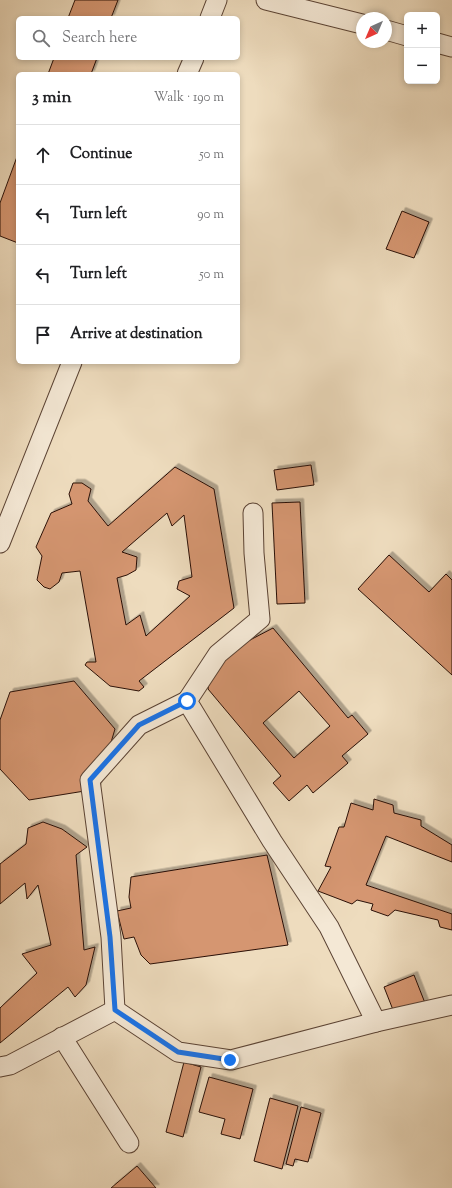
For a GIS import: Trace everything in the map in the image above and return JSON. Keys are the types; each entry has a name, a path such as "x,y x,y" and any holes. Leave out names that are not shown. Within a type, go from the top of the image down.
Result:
{"street":[{"path":"211,16 217,0"},
{"path":"266,0 356,22"},
{"path":"392,32 404,35"},
{"path":"440,44 452,47"},
{"path":"188,72 193,60"},
{"path":"0,543 71,364"},
{"path":"115,1010 110,937 90,780 139,725 187,701 218,654 260,619 254,553 253,513"},
{"path":"187,701 272,841 329,927 376,1022"},
{"path":"115,1010 178,1052 230,1060 376,1022 452,1005"},
{"path":"0,1067 10,1065 115,1010"},
{"path":"62,1037 129,1143"}],"building":[{"path":"75,0 118,0 112,16 69,16"},
{"path":"53,60 96,60 92,72 49,72"},
{"path":"16,159 16,242 0,236 0,203"},
{"path":"402,211 429,222 414,258 386,249"},
{"path":"311,465 314,485 277,490 274,470"},
{"path":"175,467 214,489 234,608 139,681 144,687 139,691 110,686 85,665 87,662 96,662 80,571 62,573 59,582 50,589 44,587 37,580 42,556 36,547 51,513 72,504 69,494 73,483 82,483 91,489 88,501 108,526","holes":["167,513 172,526 184,515 192,577 179,581 177,589 190,596 146,636 140,615 126,625 117,578 136,570 137,557 122,552"]},
{"path":"300,502 305,603 277,604 272,503"},
{"path":"389,555 429,592 446,574 452,580 452,675 358,589"},
{"path":"273,628 348,718 352,715 368,734 342,756 348,763 313,793 307,785 289,801 273,783 281,776 208,689 211,674 229,651","holes":["299,691 330,726 294,758 263,723"]},
{"path":"74,681 115,729 97,789 29,800 0,769 0,720 10,692"},
{"path":"374,799 393,805 394,813 421,820 421,826 452,845 452,862 386,836 366,885 452,914 452,930 440,927 438,920 395,910 388,916 371,910 373,904 357,900 352,904 318,891 331,867 325,866 339,827 344,827 351,803 373,810"},
{"path":"43,822 62,829 87,847 76,855 84,950 95,947 86,985 75,997 68,987 0,1043 0,1008 37,973 22,954 51,945 38,885 27,899 25,883 0,904 0,864 26,844 28,828"},
{"path":"267,855 288,945 150,964 141,955 134,937 124,939 117,911 131,908 129,897 131,877"},
{"path":"414,975 425,1003 395,1015 384,987"},
{"path":"184,1062 201,1067 183,1137 166,1132"},
{"path":"209,1077 253,1089 240,1139 221,1134 225,1119 199,1112"},
{"path":"270,1098 298,1106 282,1169 254,1161"},
{"path":"301,1107 321,1113 308,1162 295,1159 293,1166 286,1164"},
{"path":"137,1166 156,1188 111,1188"}],"route":[{"path":"187,701 139,725 90,780 110,937 115,1010 178,1052 230,1060"}]}
